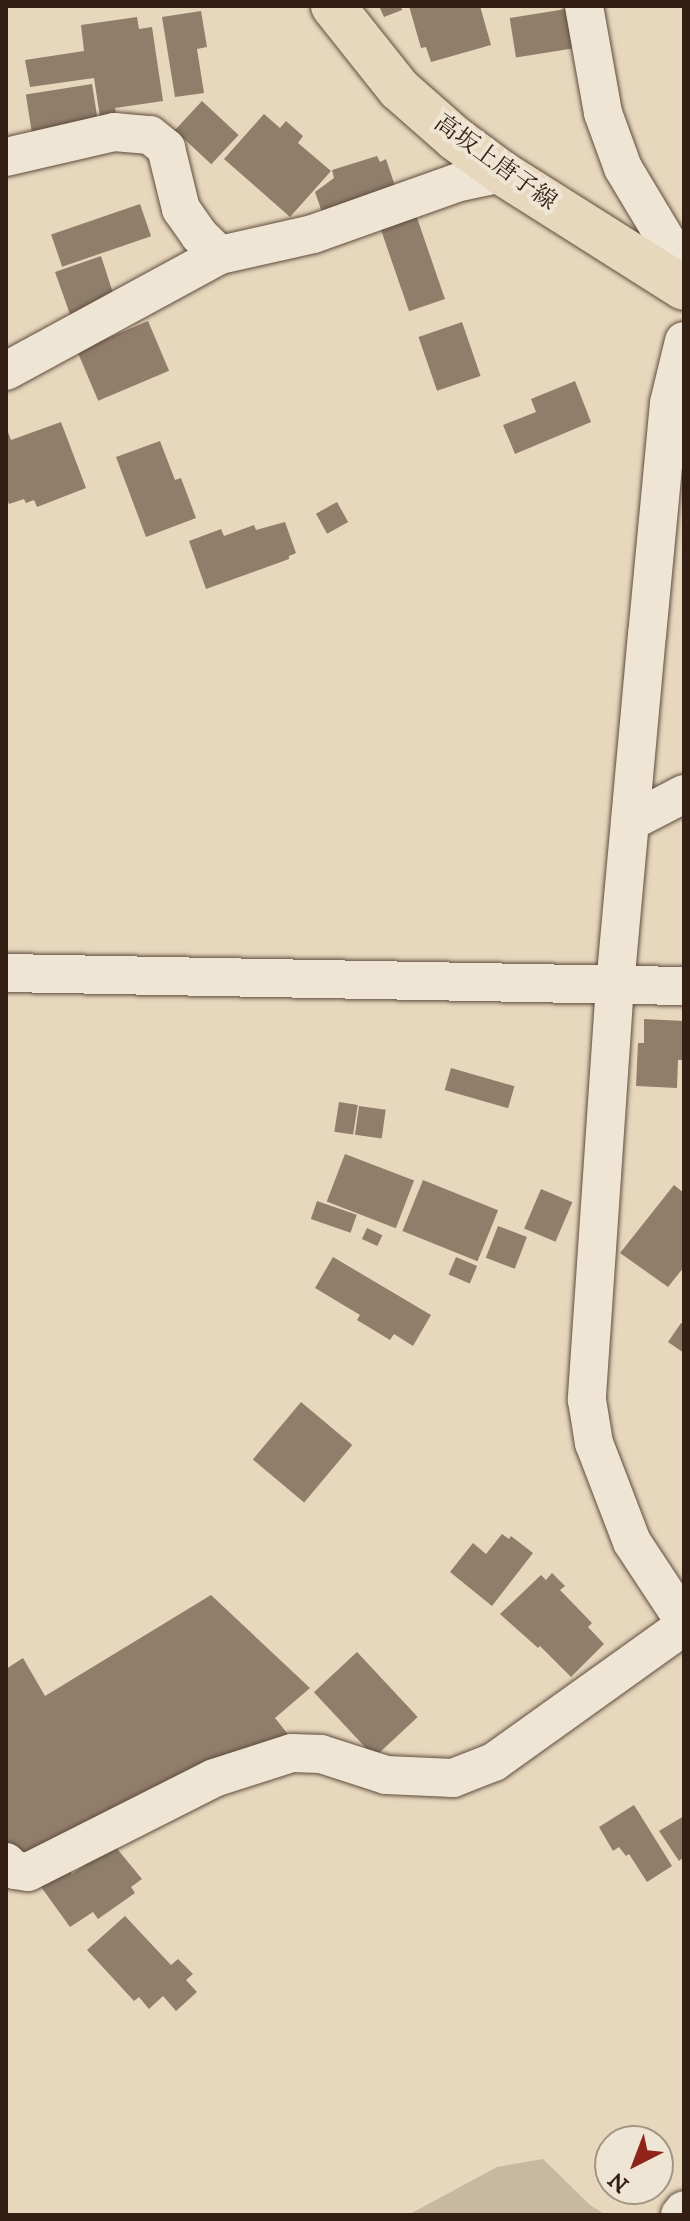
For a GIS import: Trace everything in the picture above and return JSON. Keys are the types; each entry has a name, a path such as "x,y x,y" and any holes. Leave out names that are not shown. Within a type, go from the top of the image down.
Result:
{"main road":[{"name":"高坂上唐子線","path":"333,6 399,89 502,173 684,288"}],"street":[{"path":"584,6 603,113 623,168 684,270"},
{"path":"6,157 114,132 150,135 166,148 181,209 199,235 220,255"},
{"path":"6,371 220,255 313,234 456,183 502,173"},
{"path":"6,1862 14,1870 28,1872 214,1778 292,1753 321,1754 386,1775 453,1778 494,1762 684,1624 632,1542 594,1443 587,1400 615,985 669,403 684,341"},
{"path":"630,822 684,794"},
{"path":"6,973 684,986"},
{"path":"680,2215 684,2210"}],"shaded area":[{"path":"543,2159 590,2205 606,2215 408,2215 497,2167"}],"building":[{"path":"379,6 401,6 402,10 384,17"},
{"path":"409,6 480,6 491,45 431,62 426,47 421,48"},
{"path":"566,9 572,49 516,57 510,18"},
{"path":"201,11 207,47 197,49 204,93 175,97 162,17"},
{"path":"137,17 139,29 152,27 163,101 115,108 118,121 101,124 94,78 30,87 25,60 84,51 81,25"},
{"path":"92,84 99,127 33,138 26,94"},
{"path":"202,101 239,135 211,164 175,130"},
{"path":"264,114 280,128 286,121 303,136 298,143 331,171 290,217 224,159"},
{"path":"377,156 380,162 386,159 397,192 323,215 315,192 334,178 332,170"},
{"path":"140,204 151,236 62,267 51,235"},
{"path":"415,212 445,299 409,311 379,224"},
{"path":"101,256 113,293 71,317 55,272"},
{"path":"148,321 169,371 98,401 77,351"},
{"path":"462,322 481,376 437,391 419,337"},
{"path":"575,381 591,422 515,454 503,425 536,412 531,399"},
{"path":"61,422 86,488 37,507 34,500 26,503 24,499 9,504 6,496 6,427 11,440"},
{"path":"160,441 175,480 181,478 196,518 146,537 116,457"},
{"path":"337,502 348,522 327,534 316,514"},
{"path":"285,522 296,553 289,559 206,589 189,541 221,529 224,536 254,525 256,530"},
{"path":"644,1019 684,1021 684,1060 678,1060 677,1088 636,1086 638,1043 644,1043"},
{"path":"451,1068 514,1086 508,1108 445,1090"},
{"path":"339,1102 358,1105 353,1135 334,1132"},
{"path":"359,1106 386,1110 382,1138 355,1135"},
{"path":"345,1154 414,1181 396,1228 327,1202"},
{"path":"423,1180 498,1210 477,1261 402,1231"},
{"path":"674,1185 684,1193 684,1267 668,1287 620,1253"},
{"path":"541,1189 572,1202 555,1242 524,1229"},
{"path":"317,1201 357,1215 351,1233 311,1219"},
{"path":"498,1226 527,1237 515,1269 486,1258"},
{"path":"367,1228 382,1235 377,1246 362,1239"},
{"path":"333,1257 431,1315 413,1346 394,1334 390,1340 357,1320 360,1315 315,1288"},
{"path":"456,1257 477,1266 470,1283 449,1274"},
{"path":"681,1323 684,1325 684,1353 668,1342"},
{"path":"301,1402 352,1445 304,1503 253,1459"},
{"path":"502,1534 509,1539 511,1536 533,1553 492,1606 450,1572 473,1543 486,1554"},
{"path":"552,1573 565,1586 560,1590 592,1623 588,1627 604,1644 571,1677 540,1646 538,1648 500,1614 541,1575 546,1580"},
{"path":"211,1595 310,1688 275,1718 295,1743 19,1862 6,1850 6,1669 23,1658 45,1696"},
{"path":"357,1652 418,1717 375,1757 314,1692"},
{"path":"634,1805 672,1866 647,1882 629,1854 626,1856 619,1847 613,1851 599,1827"},
{"path":"684,1816 684,1857 679,1861 659,1831"},
{"path":"114,1845 142,1879 131,1887 135,1893 98,1919 93,1912 70,1927 36,1880 63,1861 72,1874"},
{"path":"125,1916 171,1965 178,1959 193,1974 186,1980 197,1992 176,2011 163,1996 149,2009 139,1997 134,2001 87,1950"}]}
